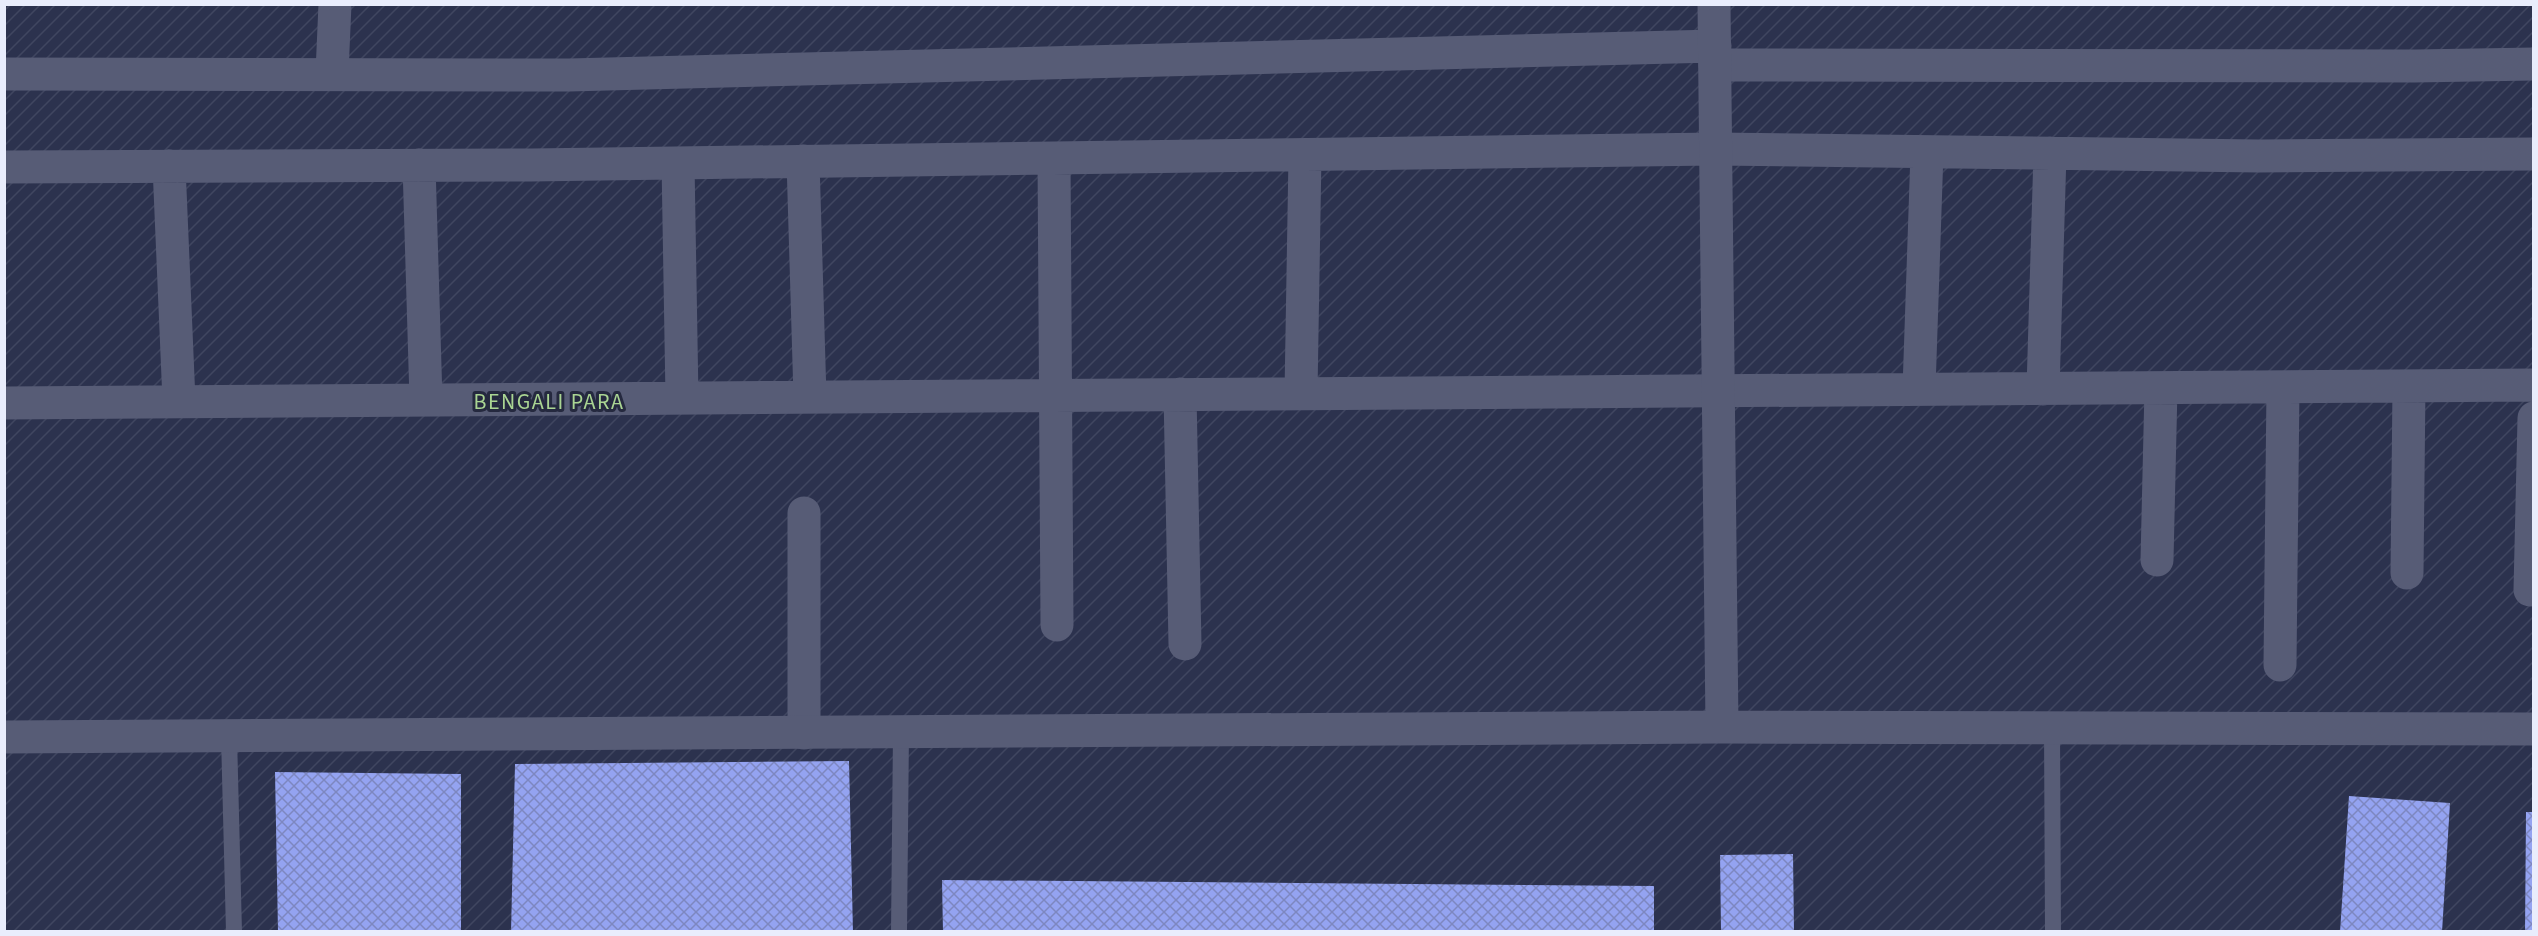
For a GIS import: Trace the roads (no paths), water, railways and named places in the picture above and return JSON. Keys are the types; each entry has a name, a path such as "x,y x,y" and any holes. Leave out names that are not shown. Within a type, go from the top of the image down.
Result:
{"street":[{"path":"333,73 335,4"},
{"path":"1714,4 1722,727"},
{"path":"4,75 333,73 581,75 1715,55 2415,66 2534,64"},
{"path":"4,167 678,163 1716,149 2259,156 2534,154"},
{"path":"1919,389 1927,152"},
{"path":"2043,389 2050,153"},
{"path":"1301,393 1305,155"},
{"path":"1054,158 1057,625"},
{"path":"803,161 810,397"},
{"path":"678,163 682,398"},
{"path":"418,165 426,400"},
{"path":"169,166 179,401"},
{"path":"4,403 2534,385"},
{"path":"2407,573 2409,386"},
{"path":"2280,665 2283,387"},
{"path":"2157,560 2161,388"},
{"path":"1180,394 1185,644"},
{"path":"2530,590 2534,418"},
{"path":"804,513 804,733"},
{"path":"4,737 1722,727 2534,729"}],"lane":[{"path":"2052,728 2053,932"},
{"path":"899,932 901,732"},
{"path":"229,736 234,932"}],"district":[{"name":"BENGALI PARA","path":"549,402"}]}
